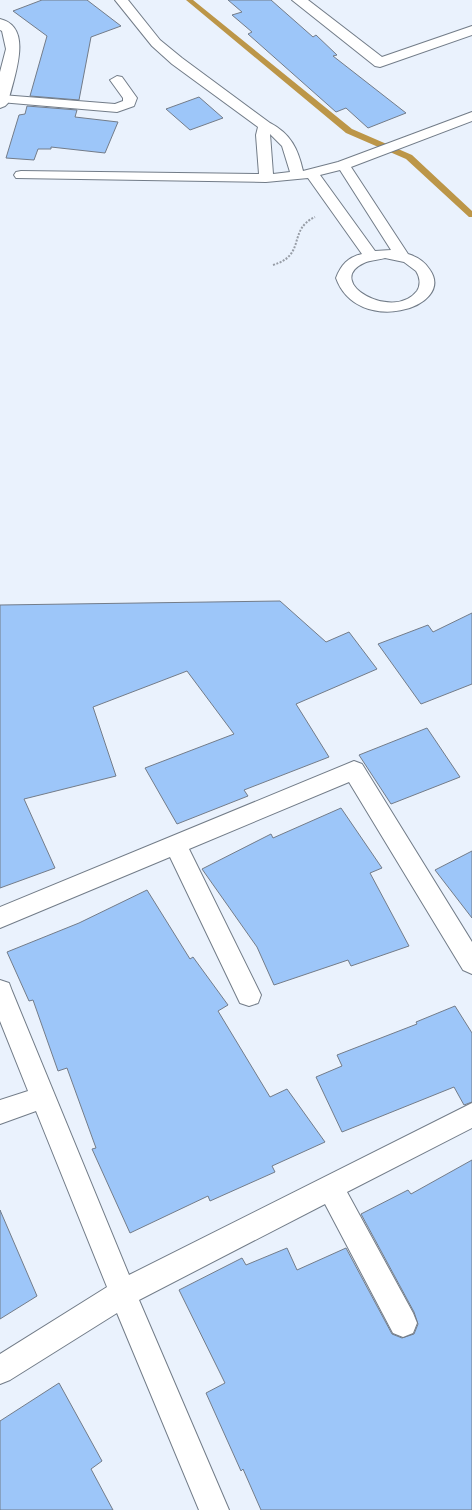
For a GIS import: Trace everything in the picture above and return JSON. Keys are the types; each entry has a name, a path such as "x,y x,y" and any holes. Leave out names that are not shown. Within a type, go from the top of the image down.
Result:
{"street":[{"path":"299,0 380,63 472,30"},
{"path":"0,23 9,29 14,49 1,101"},
{"path":"0,918 354,770 472,963"},
{"path":"175,845 249,995"},
{"path":"0,991 123,1293 214,1510"},
{"path":"0,1112 43,1097"},
{"path":"0,1370 123,1293 472,1116"},
{"path":"330,1187 403,1323"}],"lane":[{"path":"121,0 161,47 265,126 282,135 290,146 298,176"},
{"path":"1,101 117,108 129,103 130,98 116,80"},
{"path":"21,175 266,178 298,176 312,174 343,165 472,116"},
{"path":"265,126 263,135 266,178"},
{"path":"343,165 403,257"},
{"path":"312,174 370,255"},
{"path":"385,254 403,257 417,263 428,277 428,284 425,292 419,298 398,306 386,307 363,302 346,290 343,283 343,275 346,268 353,262 370,255 385,254"}],"path":[{"path":"273,265 285,261 293,253 300,227 306,220 338,210"}],"building":[{"path":"42,0 87,0 121,26 91,37 79,100 30,96 47,36 13,11"},
{"path":"228,0 271,0 313,37 316,35 337,55 333,56 406,113 368,128 346,108 336,112 248,34 252,32 232,15 242,12"},
{"path":"199,97 223,118 190,130 166,109"},
{"path":"27,106 77,110 75,117 118,122 105,153 51,147 51,149 38,149 34,160 6,158 19,115 25,114"},
{"path":"280,601 326,642 349,632 377,669 296,704 329,757 244,790 248,796 177,824 145,768 234,734 187,671 93,707 116,776 24,799 55,868 0,888 0,605"},
{"path":"472,613 472,684 421,704 378,644 428,625 433,632"},
{"path":"427,728 460,777 391,804 359,755"},
{"path":"341,808 382,868 370,873 409,946 351,966 348,960 274,985 257,947 202,869 271,834 273,838"},
{"path":"472,851 472,918 435,870"},
{"path":"147,890 190,959 193,957 228,1005 218,1011 270,1097 287,1089 325,1142 272,1166 275,1172 210,1201 208,1196 130,1233 92,1149 96,1148 67,1068 58,1071 33,1000 29,1001 7,952 79,923"},
{"path":"455,1006 472,1033 472,1102 464,1105 454,1087 342,1132 316,1077 342,1066 337,1055 417,1024 416,1022"},
{"path":"472,1160 472,1510 261,1510 243,1469 241,1471 206,1393 225,1383 179,1290 242,1258 246,1265 287,1248 297,1270 346,1248 392,1334 402,1338 414,1334 418,1324 414,1312 361,1214 408,1190 411,1194"},
{"path":"0,1210 37,1296 0,1319"},
{"path":"59,1383 102,1461 91,1469 113,1510 0,1510 0,1421"}],"waterway":[{"path":"189,0 349,131 409,157 472,215"}]}
